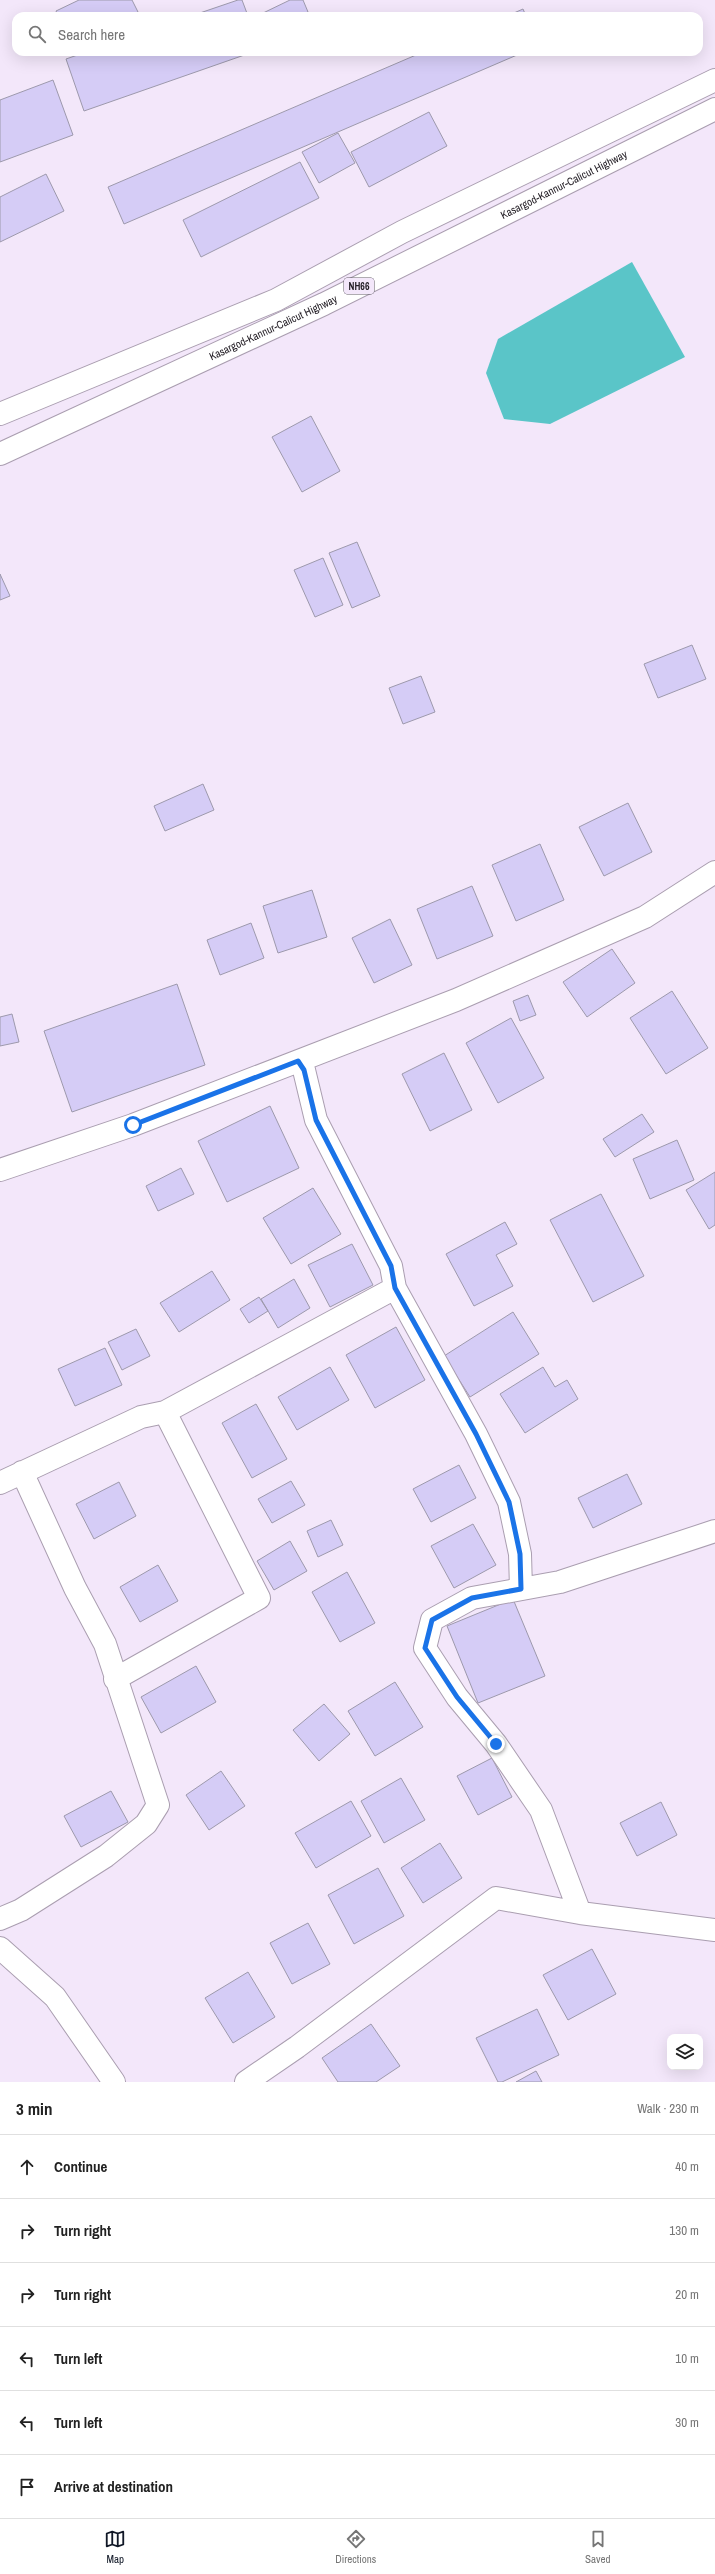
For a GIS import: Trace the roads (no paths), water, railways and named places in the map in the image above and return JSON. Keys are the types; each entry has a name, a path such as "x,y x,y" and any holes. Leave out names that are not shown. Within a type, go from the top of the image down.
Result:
{"main road":[{"name":"NH66","path":"0,414 276,300 402,232 715,80"},
{"name":"Kasargod-Kannur-Calicut Highway","path":"0,454 324,304 715,109"},
{"path":"0,1170 133,1125 456,1000 645,917 715,872"},
{"path":"298,1061 304,1070 316,1120 391,1266 395,1288 476,1434 509,1502 520,1554 521,1589"},
{"path":"0,1483 141,1417 165,1412 395,1288"},
{"path":"115,1680 259,1598 165,1412"},
{"path":"0,1919 21,1910 106,1856 146,1824 158,1805 104,1644 75,1588 22,1472"},
{"path":"580,1913 541,1810 496,1744 457,1697 425,1648 432,1620 472,1598 560,1582 715,1531"},
{"path":"246,2082 297,2047 496,1898 580,1913 715,1930"},
{"path":"0,1948 55,1997 114,2082"}]}
